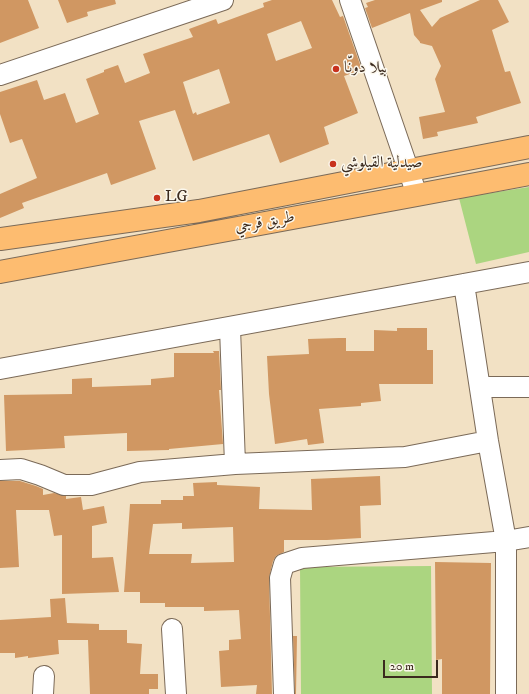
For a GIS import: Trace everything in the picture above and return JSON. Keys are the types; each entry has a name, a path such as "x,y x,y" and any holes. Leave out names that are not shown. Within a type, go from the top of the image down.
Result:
{"highway":[{"name":"طريق قرجي","path":"0,238 199,211 529,147"},
{"name":"طريق قرجي","path":"0,272 529,174"}],"street":[{"path":"0,75 223,0"},
{"path":"350,0 417,195"},
{"path":"0,369 529,272"},
{"path":"464,284 488,441 506,541 506,694"},
{"path":"230,328 235,464"},
{"path":"480,387 529,386"},
{"path":"0,470 21,469 64,485 91,486 117,477 140,472 235,464 405,457 488,441"},
{"path":"284,694 280,578 284,564 302,558 506,541 529,537"},
{"path":"172,629 176,694"}],"green space":[{"path":"529,187 529,252 476,264 459,198"},
{"path":"431,566 432,694 301,694 300,567"}],"building":[{"path":"0,0 28,0 39,28 0,43"},
{"path":"58,0 115,0 116,4 87,12 88,16 67,23"},
{"path":"272,0 332,0 340,17 343,16 362,70 344,76 358,113 324,127 329,144 280,163 269,134 193,161 175,110 139,121 156,169 111,185 107,173 22,203 24,208 0,218 0,194 37,178 22,139 10,143 0,114 0,92 37,80 44,100 65,93 76,123 99,114 86,79 118,65 125,83 150,73 143,54 193,37 189,29 216,19 218,24 264,7 263,3","holes":["301,21 312,48 276,61 267,34","219,69 230,103 197,115 196,112 193,114 183,82"]},
{"path":"375,0 442,0 442,2 420,10 432,27 440,18 480,0 498,0 509,22 492,30 505,72 510,71 521,103 476,117 478,123 437,132 438,136 423,139 419,117 445,112 435,79 441,66 432,46 420,43 414,35 410,13 372,28 365,8 368,7 366,3"},
{"path":"397,328 427,328 427,350 433,350 433,384 379,384 381,401 361,403 361,406 319,409 324,443 308,445 307,439 275,444 269,394 267,356 309,354 308,339 346,338 346,351 374,351 374,330 397,331"},
{"path":"213,351 219,351 221,390 219,390 223,444 169,450 127,451 127,433 64,436 65,448 6,451 4,395 72,394 72,379 92,378 92,387 151,385 151,379 174,377 174,353 214,353"},
{"path":"380,476 381,505 360,506 361,538 284,540 284,552 276,556 273,561 269,578 272,694 256,694 257,685 221,687 219,651 229,650 229,640 241,639 239,610 204,611 204,607 165,607 165,603 140,603 140,592 124,592 130,504 161,504 161,500 183,500 183,496 194,496 193,483 217,482 217,485 260,487 259,509 312,510 311,479","holes":["182,523 182,529 233,527 234,562 191,563 192,554 149,554 153,524"]},
{"path":"0,481 20,481 36,486 43,489 43,495 54,493 66,496 66,499 81,497 83,510 104,506 107,523 92,526 92,558 113,557 119,592 62,594 62,535 54,536 49,510 16,510 19,567 0,568"},
{"path":"435,562 491,563 490,694 442,694 442,659 436,660"},
{"path":"65,598 67,623 99,624 99,630 127,630 127,643 142,644 140,674 158,674 158,689 149,689 149,694 90,694 88,640 58,640 59,654 15,658 15,653 0,653 0,620 51,617 50,599"},
{"path":"293,636 297,636 296,694 295,694"}],"place":[{"name":"بيلا دونّا","path":"336,69"},
{"name":"صيدلية القيلوشي","path":"333,164"},
{"name":"LG","path":"157,198"}]}
